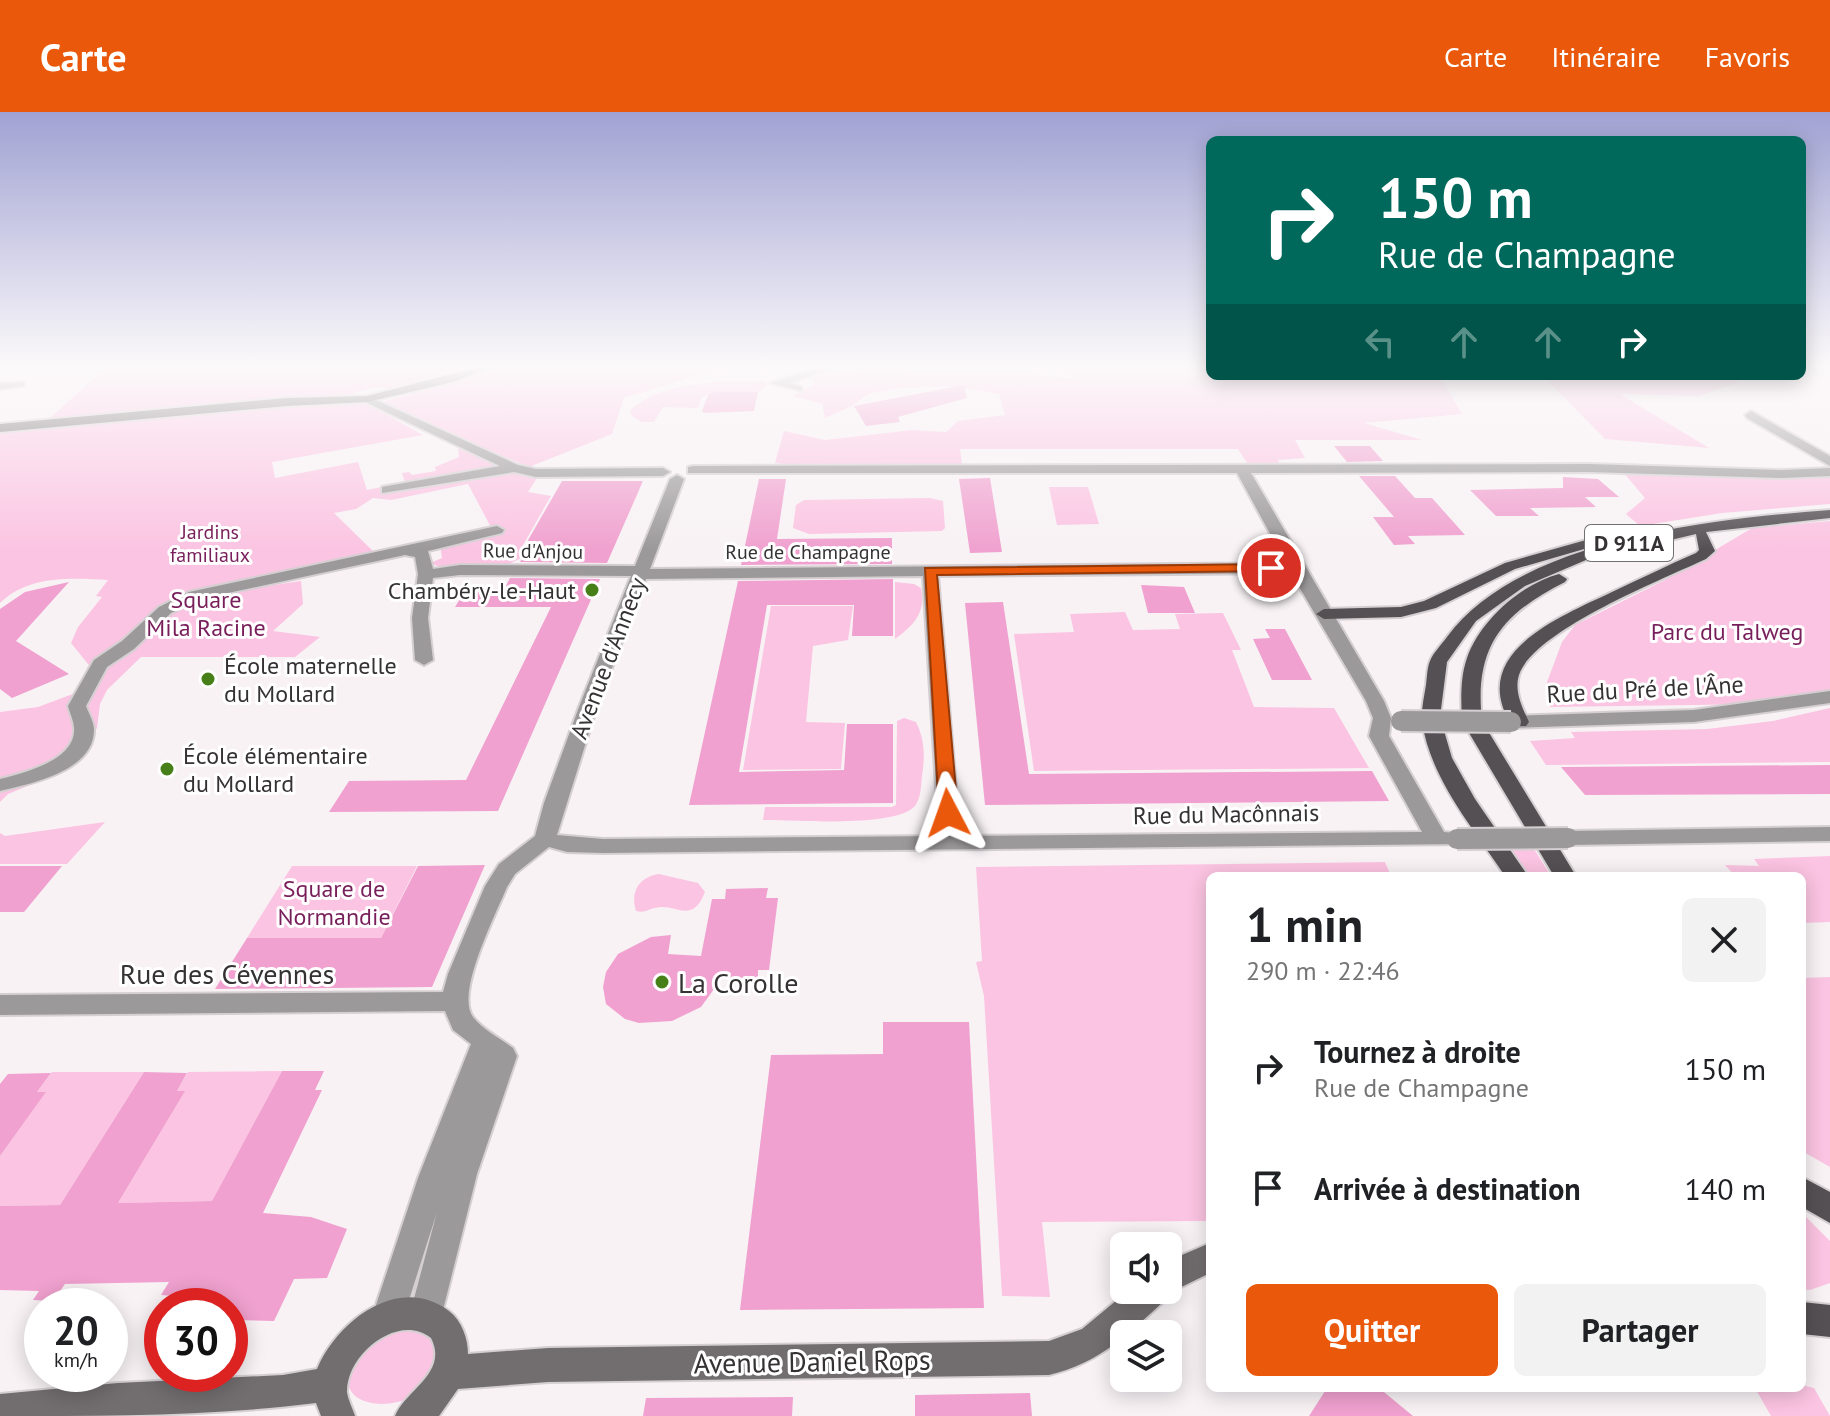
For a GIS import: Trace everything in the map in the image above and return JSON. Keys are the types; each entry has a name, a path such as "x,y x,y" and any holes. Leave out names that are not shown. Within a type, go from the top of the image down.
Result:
{"main road":[{"path":"1324,614 1401,612 1430,605 1510,566 1636,531 1752,513 1807,515"},
{"name":"D 911A","path":"1514,872 1460,791 1437,742 1431,719 1430,680 1440,652 1453,634 1489,602 1526,580 1577,559 1703,526 1830,514"},
{"name":"D 911A","path":"1563,872 1472,721 1471,675 1476,655 1486,638 1515,606 1544,586 1610,559 1807,515"},
{"path":"1515,722 1506,691 1512,669 1524,650 1549,630 1701,556 1707,551 1702,536"},
{"path":"1806,1193 1830,1209"},
{"path":"1182,1269 1206,1259"},
{"name":"Avenue Daniel Rops","path":"448,1373 548,1365 1049,1358 1074,1353 1101,1338 1138,1304"},
{"path":"0,1411 118,1400 283,1392 334,1400 338,1360 351,1342 368,1327 388,1317 408,1313 426,1314 441,1322 449,1336 452,1354 448,1373 437,1394 412,1416"},
{"path":"1806,1318 1830,1321"}],"street":[{"path":"431,429 514,468 536,473 690,476 693,470 1589,468 1830,472"},
{"path":"1774,429 1830,462"},
{"path":"390,494 479,480 492,473 514,468"},
{"path":"1242,469 1296,568 1375,701 1391,720 1379,736 1447,839"},
{"name":"Avenue d'Annecy","path":"545,839 554,803 640,572 670,476"},
{"path":"0,785 42,774 70,757 81,743 85,731 77,706 89,680 100,664 128,645 165,610 195,595 497,530"},
{"path":"410,551 422,554 426,574 420,618 424,660"},
{"name":"Rue de Champagne","path":"640,572 1296,568"},
{"name":"Rue d'Anjou","path":"426,574 460,570 640,572"},
{"path":"930,571 950,842"},
{"name":"Rue du Pré de l'Âne","path":"1391,720 1515,722 1694,716 1830,697"},
{"name":"Rue du Macônnais","path":"545,839 567,845 622,846 1830,834"},
{"path":"426,1314 462,1174 504,1056 462,1023 454,1000 460,974 496,886 507,869 545,839"},
{"name":"Rue des Cévennes","path":"0,1005 428,1003 454,1000"},
{"path":"388,1317 433,1178 485,1041"}],"green space":[{"path":"412,429 423,435 272,462 275,478 358,462 367,490 405,482 402,473 412,475 436,471 435,467 459,457 458,449 463,448 539,475 528,492 551,496 523,545 521,558 500,568 442,568 430,563 442,558 440,545 494,533 468,484 391,500 373,498 356,509 334,513 376,554 264,582 267,586 301,581 303,604 273,631 320,637 295,657 141,657 107,690 100,704 97,728 83,749 47,778 8,794 0,802 0,712 38,707 78,692 92,669 71,643 78,627 102,597 96,596 108,580 51,580 24,587 0,603 0,430"},
{"path":"440,429 614,429 612,434 529,467"},
{"path":"949,429 1384,429 1422,440 1295,440 1305,458 1278,460 1280,466 1249,466 1238,449 960,449 962,464 813,467 775,463 784,431 825,440 912,430 946,432"},
{"path":"1595,429 1677,429 1709,448 1605,439"},
{"path":"1623,472 1830,477 1830,504 1722,513 1640,526 1626,514 1645,498"},
{"path":"1049,487 1088,487 1099,524 1057,525"},
{"path":"930,498 943,501 945,528 942,531 809,534 793,528 796,505 804,500"},
{"name":"Parc du Talweg","path":"1830,521 1830,703 1550,707 1547,682 1562,642 1575,625 1665,580 1752,528"},
{"path":"895,582 921,588 922,605 917,618 895,639"},
{"path":"771,606 853,606 848,640 813,646 806,722 845,723 841,769 743,770"},
{"path":"1125,612 1133,630 1180,629 1175,614 1223,613 1241,650 1232,650 1254,707 1334,708 1369,768 1034,771 1014,634 1074,632 1070,614"},
{"path":"1830,708 1830,762 1546,765 1530,741 1575,738 1571,732 1707,729 1773,721"},
{"path":"904,718 916,722 924,749 920,792 915,806 904,813 866,820 763,820 765,807 896,805 897,721"},
{"path":"105,822 67,864 0,864 0,833 5,836"},
{"path":"1534,849 1548,872 1524,872 1510,850"},
{"path":"1830,856 1830,922 1806,923 1806,872 1731,872 1725,865 1759,866 1754,859"},
{"path":"1385,862 1389,872 1206,872 1206,1221 1042,1222 1050,1297 1002,1296 984,996 976,962 982,961 976,867"},
{"name":"Square de Normandie","path":"292,866 417,866 381,938 247,938"},
{"path":"659,874 698,883 705,892 700,902 689,910 662,907 636,911 634,898 638,886 646,878"},
{"path":"1830,977 1830,1167 1806,1153 1806,978"},
{"path":"282,1071 212,1201 118,1203 184,1092 177,1091 188,1072"},
{"path":"52,1072 144,1072 60,1205 0,1206 0,1156 45,1093 37,1092"},
{"path":"1806,1217 1830,1241 1830,1283 1806,1290"},
{"path":"421,1326 439,1343 434,1372 414,1396 399,1402 370,1403 351,1391 348,1381 351,1368 376,1337"},
{"path":"1806,1386 1814,1388 1830,1416 1771,1416 1757,1392 1806,1392"}],"building":[{"path":"1334,446 1370,446 1383,461 1347,462"},
{"path":"1359,476 1395,476 1415,498 1432,498 1465,535 1408,536 1415,544 1394,545 1373,517 1394,517"},
{"path":"1563,477 1598,479 1619,497 1585,497 1596,507 1530,508 1539,516 1496,516 1470,490 1563,488"},
{"path":"990,478 1002,552 970,553 959,479"},
{"path":"759,479 786,479 777,539 892,538 892,564 741,565"},
{"path":"562,481 643,481 607,563 520,562 533,542 527,542"},
{"path":"510,578 600,579 498,811 329,812 349,781 466,780 551,607 455,607 467,588 505,588"},
{"path":"893,579 893,636 852,636 854,605 767,605 739,772 844,770 847,724 893,724 893,803 689,805 738,581"},
{"path":"69,582 16,641 69,674 12,698 0,689 0,609 25,592"},
{"path":"1141,585 1184,587 1195,613 1148,613"},
{"path":"1003,602 1029,774 1372,771 1389,801 985,805 965,603"},
{"path":"1265,629 1285,629 1312,680 1272,680 1253,639 1270,638"},
{"path":"1830,765 1830,794 1585,795 1561,767"},
{"path":"485,865 432,987 215,989 247,938 381,938 418,866"},
{"path":"0,866 62,866 24,912 0,912"},
{"path":"768,888 766,898 778,898 769,970 758,970 758,978 722,978 701,1007 672,1021 639,1023 625,1019 606,1004 603,987 606,972 618,954 651,937 671,935 668,954 701,956 712,899 725,899 726,889"},
{"path":"883,1022 969,1022 984,1308 740,1310 771,1055 883,1054"},
{"path":"282,1071 324,1071 315,1090 322,1090 263,1213 311,1217 347,1229 327,1278 294,1279 274,1321 248,1320 248,1288 165,1288 169,1282 65,1284 62,1288 0,1290 0,1206 60,1205 144,1072 187,1073 177,1091 185,1091 118,1203 212,1201"},
{"path":"51,1073 37,1092 46,1092 0,1156 0,1084 8,1074"},
{"path":"1324,1392 1384,1392 1413,1416 1309,1416"},
{"path":"1030,1393 1032,1416 915,1416 915,1395"},
{"path":"793,1397 792,1416 643,1416 646,1398"}],"place":[{"name":"Chambéry-le-Haut","path":"592,590"},
{"name":"École maternelle du Mollard","path":"208,679"},
{"name":"École élémentaire du Mollard","path":"167,769"},
{"name":"La Corolle","path":"662,982"}],"route":[{"path":"948,813 930,571 1271,568"}],"park label":[{"name":"Jardins familiaux","path":"210,544"},
{"name":"Square Mila Racine","path":"206,613"}]}
